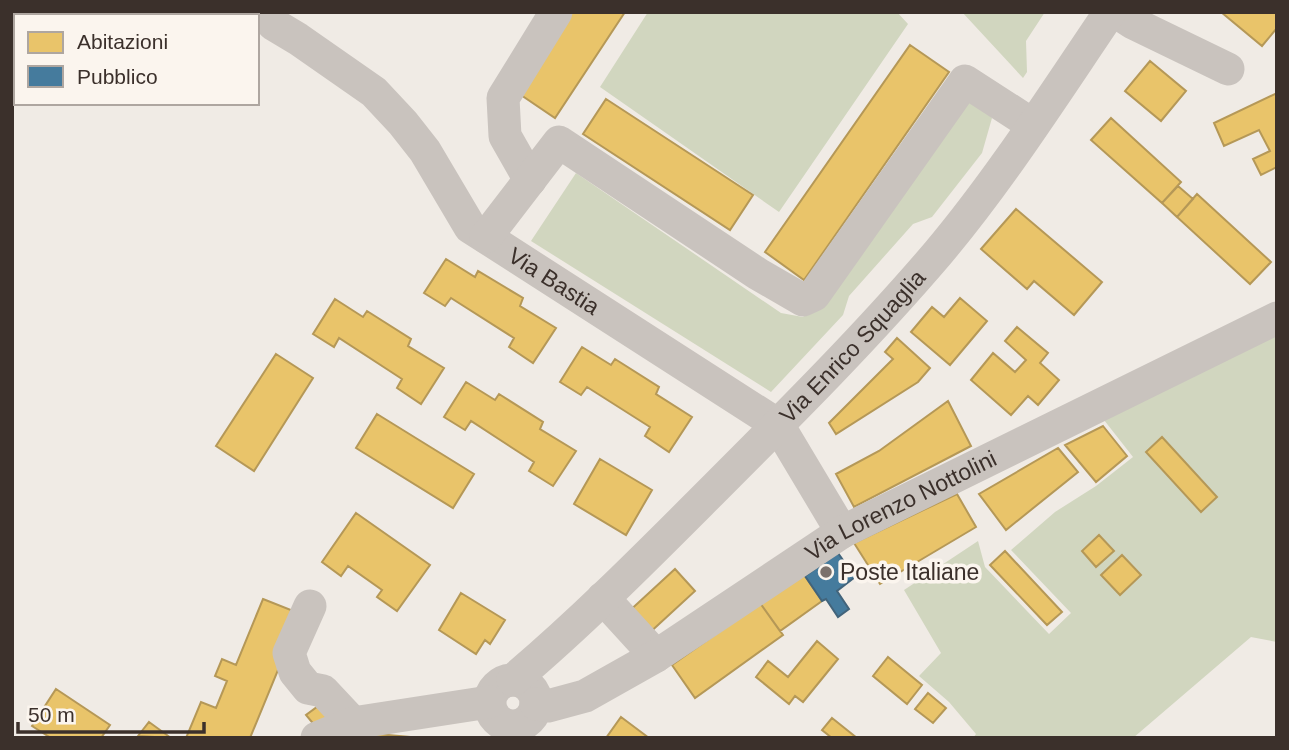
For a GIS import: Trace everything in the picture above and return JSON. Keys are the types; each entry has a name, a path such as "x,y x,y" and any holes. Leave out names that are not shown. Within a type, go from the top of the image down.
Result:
{"street":[{"path":"530,180 505,136 503,98 556,12"},
{"name":"Via Enrico Squaglia","path":"513,712 552,646 836,366 938,252 1000,172 1110,12"},
{"path":"1116,12 1228,69"},
{"name":"Via Bastia","path":"273,24 374,92 404,122 425,151 470,227 778,425 842,532"},
{"path":"486,237 559,142 758,274 803,300 814,295 965,81 1033,125"},
{"name":"Via Lorenzo Nottolini","path":"317,738 353,723 401,714 442,710 513,712 585,696 656,656 842,532 1277,318"},
{"path":"603,598 656,656"},
{"path":"310,607 289,653 295,672 309,688 323,691 353,723"}],"green space":[{"path":"648,12 897,12 908,24 779,212 600,87"},
{"path":"962,12 1045,12 1026,41 1027,72 1023,78"},
{"path":"966,94 992,118 982,153 932,217 913,224 849,296 843,315 771,392 531,241 576,173 781,313 803,317 817,304"},
{"path":"1277,334 1277,642 1251,637 1133,738 973,738 976,734 949,702 919,676 941,653 904,590 978,541 985,567 1049,634 1071,613 1011,550 1055,512 1096,486 1133,457 1104,420"}],"building: Abitazioni":[{"path":"571,12 625,12 555,118 518,93"},
{"path":"1221,12 1277,12 1277,28 1262,46"},
{"path":"910,45 949,72 804,280 765,252"},
{"path":"1150,61 1186,91 1161,121 1125,91"},
{"path":"1277,93 1277,167 1261,175 1253,159 1270,151 1259,130 1224,146 1214,123"},
{"path":"606,99 753,195 730,230 583,134"},
{"path":"1111,118 1181,182 1162,203 1091,140"},
{"path":"1178,186 1193,199 1177,217 1162,203"},
{"path":"1197,194 1271,262 1250,284 1177,217"},
{"path":"1016,209 1102,282 1074,315 1034,281 1027,289 981,249"},
{"path":"446,259 475,277 478,271 523,298 520,306 556,328 533,363 509,347 514,338 451,298 445,306 424,293"},
{"path":"960,298 987,321 950,365 911,332 932,307 944,317"},
{"path":"335,299 363,317 367,311 411,339 408,346 444,368 421,404 397,388 402,379 339,338 334,347 313,334"},
{"path":"1017,327 1048,353 1040,363 1059,380 1038,405 1028,396 1011,415 971,380 993,353 1015,372 1026,360 1005,341"},
{"path":"897,338 930,368 918,382 836,434 829,423 893,359 885,352"},
{"path":"582,347 611,365 615,359 659,387 656,394 692,417 669,452 645,436 650,427 587,387 581,395 560,382"},
{"path":"276,354 313,378 254,471 216,446"},
{"path":"466,382 495,400 499,394 543,422 540,429 576,451 553,486 529,471 534,462 471,421 465,430 444,417"},
{"path":"948,401 971,446 854,507 836,474 879,451"},
{"path":"377,414 474,474 453,508 356,448"},
{"path":"1103,426 1127,456 1096,482 1065,445"},
{"path":"1162,437 1217,497 1201,512 1146,452"},
{"path":"1058,448 1078,472 1006,530 979,494"},
{"path":"600,459 652,490 626,535 574,504"},
{"path":"957,494 976,527 880,584 854,543"},
{"path":"356,513 430,565 397,611 377,597 382,590 348,566 341,576 322,562"},
{"path":"1099,535 1114,551 1096,567 1082,551"},
{"path":"1005,551 1062,612 1047,625 990,565"},
{"path":"1122,555 1141,575 1120,595 1101,575"},
{"path":"675,569 695,591 646,636 626,614"},
{"path":"803,573 822,601 780,631 760,603"},
{"path":"461,593 505,620 490,644 485,640 476,654 439,630"},
{"path":"263,599 301,614 250,738 186,738 201,702 216,708 227,681 215,676 222,659 236,665"},
{"path":"760,603 783,635 695,698 672,665"},
{"path":"817,641 838,659 803,702 795,696 789,704 756,677 768,661 788,677"},
{"path":"888,657 922,685 907,704 873,676"},
{"path":"56,689 110,725 101,738 51,738 32,726"},
{"path":"928,693 946,708 933,723 915,709"},
{"path":"321,704 330,716 316,727 306,715"},
{"path":"621,717 649,738 606,738"},
{"path":"832,718 857,738 832,738 822,730"},
{"path":"149,722 171,738 138,736"},
{"path":"365,733 422,738 365,738"}],"building: Pubblico":[{"path":"838,553 855,577 837,591 849,609 838,617 826,599 822,601 805,576"}],"place":[{"name":"Poste Italiane","path":"826,572"}]}
